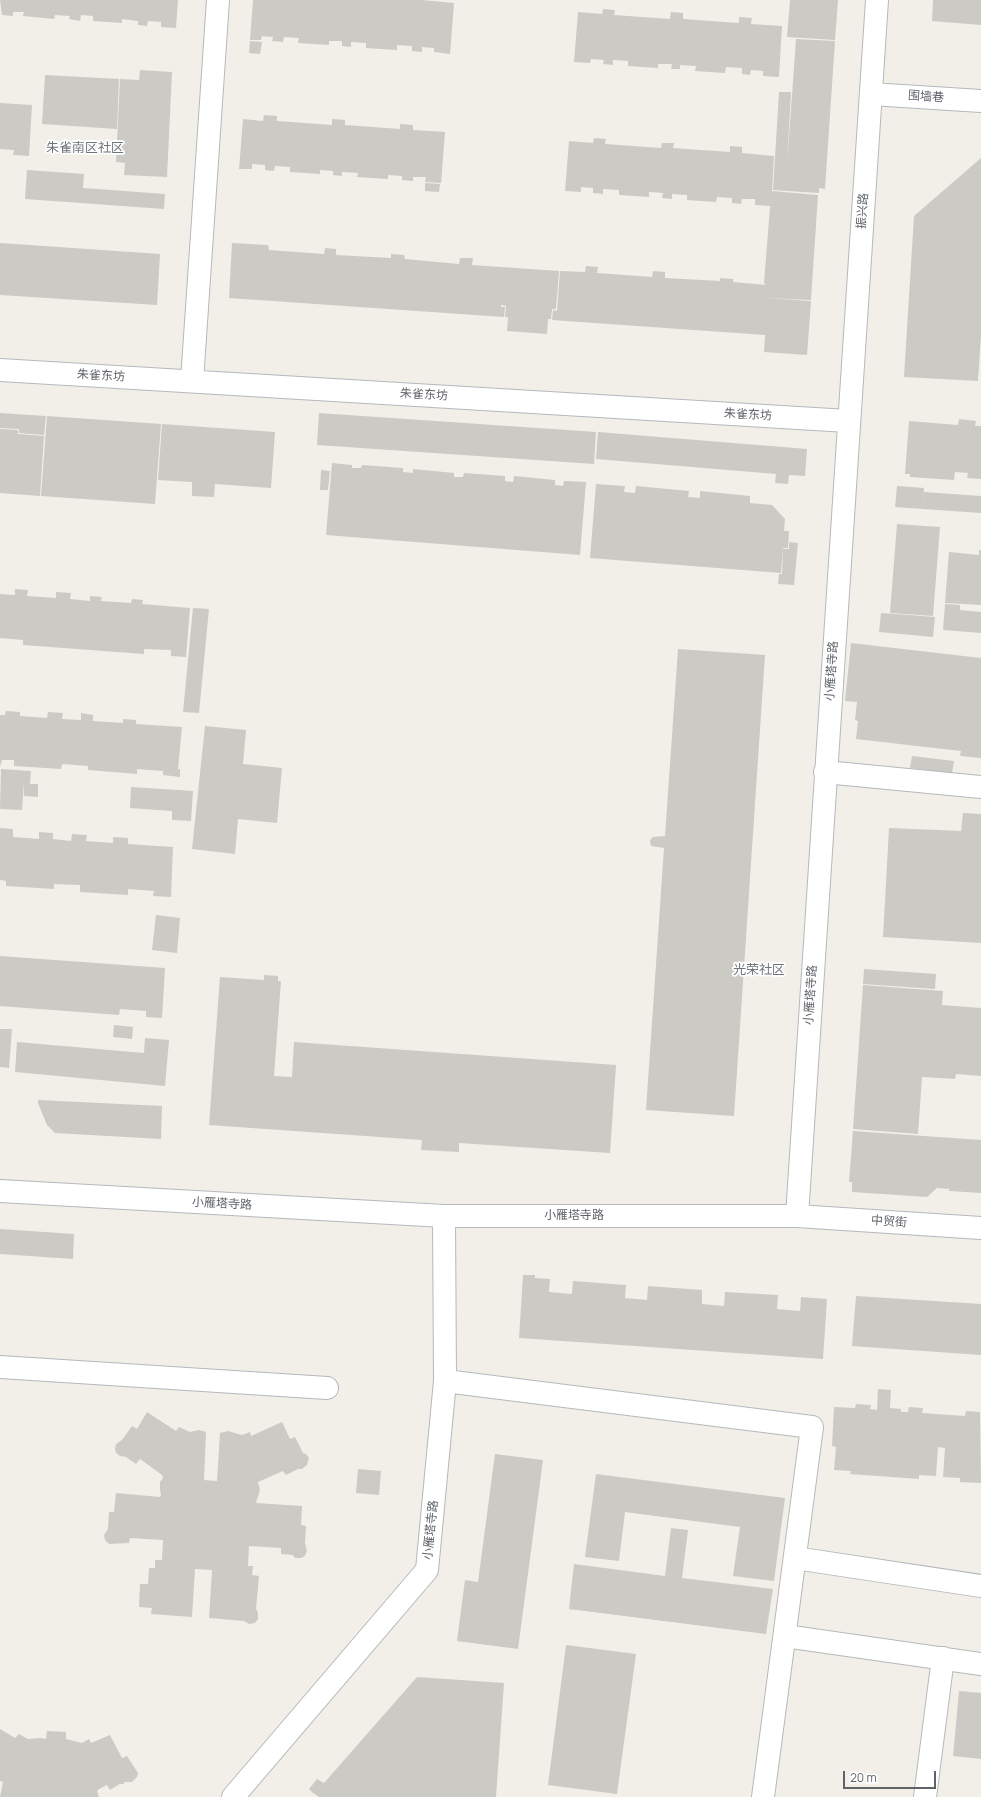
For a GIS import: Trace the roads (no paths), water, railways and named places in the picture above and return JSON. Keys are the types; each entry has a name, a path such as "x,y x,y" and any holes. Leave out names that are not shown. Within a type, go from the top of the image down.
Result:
{"street":[{"path":"192,381 218,0"},
{"name":"振兴路","path":"848,421 877,0"},
{"name":"围墙巷","path":"871,94 981,101"},
{"name":"朱雀东坊","path":"0,370 848,421"},
{"name":"小雁塔寺路","path":"0,1191 444,1216 797,1216 848,421"},
{"path":"826,772 981,787"},
{"name":"小雁塔寺路","path":"233,1797 427,1570 445,1381 444,1216"},
{"name":"中贸街","path":"797,1216 981,1228"},
{"path":"0,1367 327,1388"},
{"path":"445,1381 812,1427 764,1797"},
{"path":"795,1558 981,1586"},
{"path":"785,1636 981,1664"},
{"path":"925,1797 942,1658"}],"district":[{"name":"朱雀南区社区","path":"85,148"},
{"name":"光荣社区","path":"759,970"}]}
